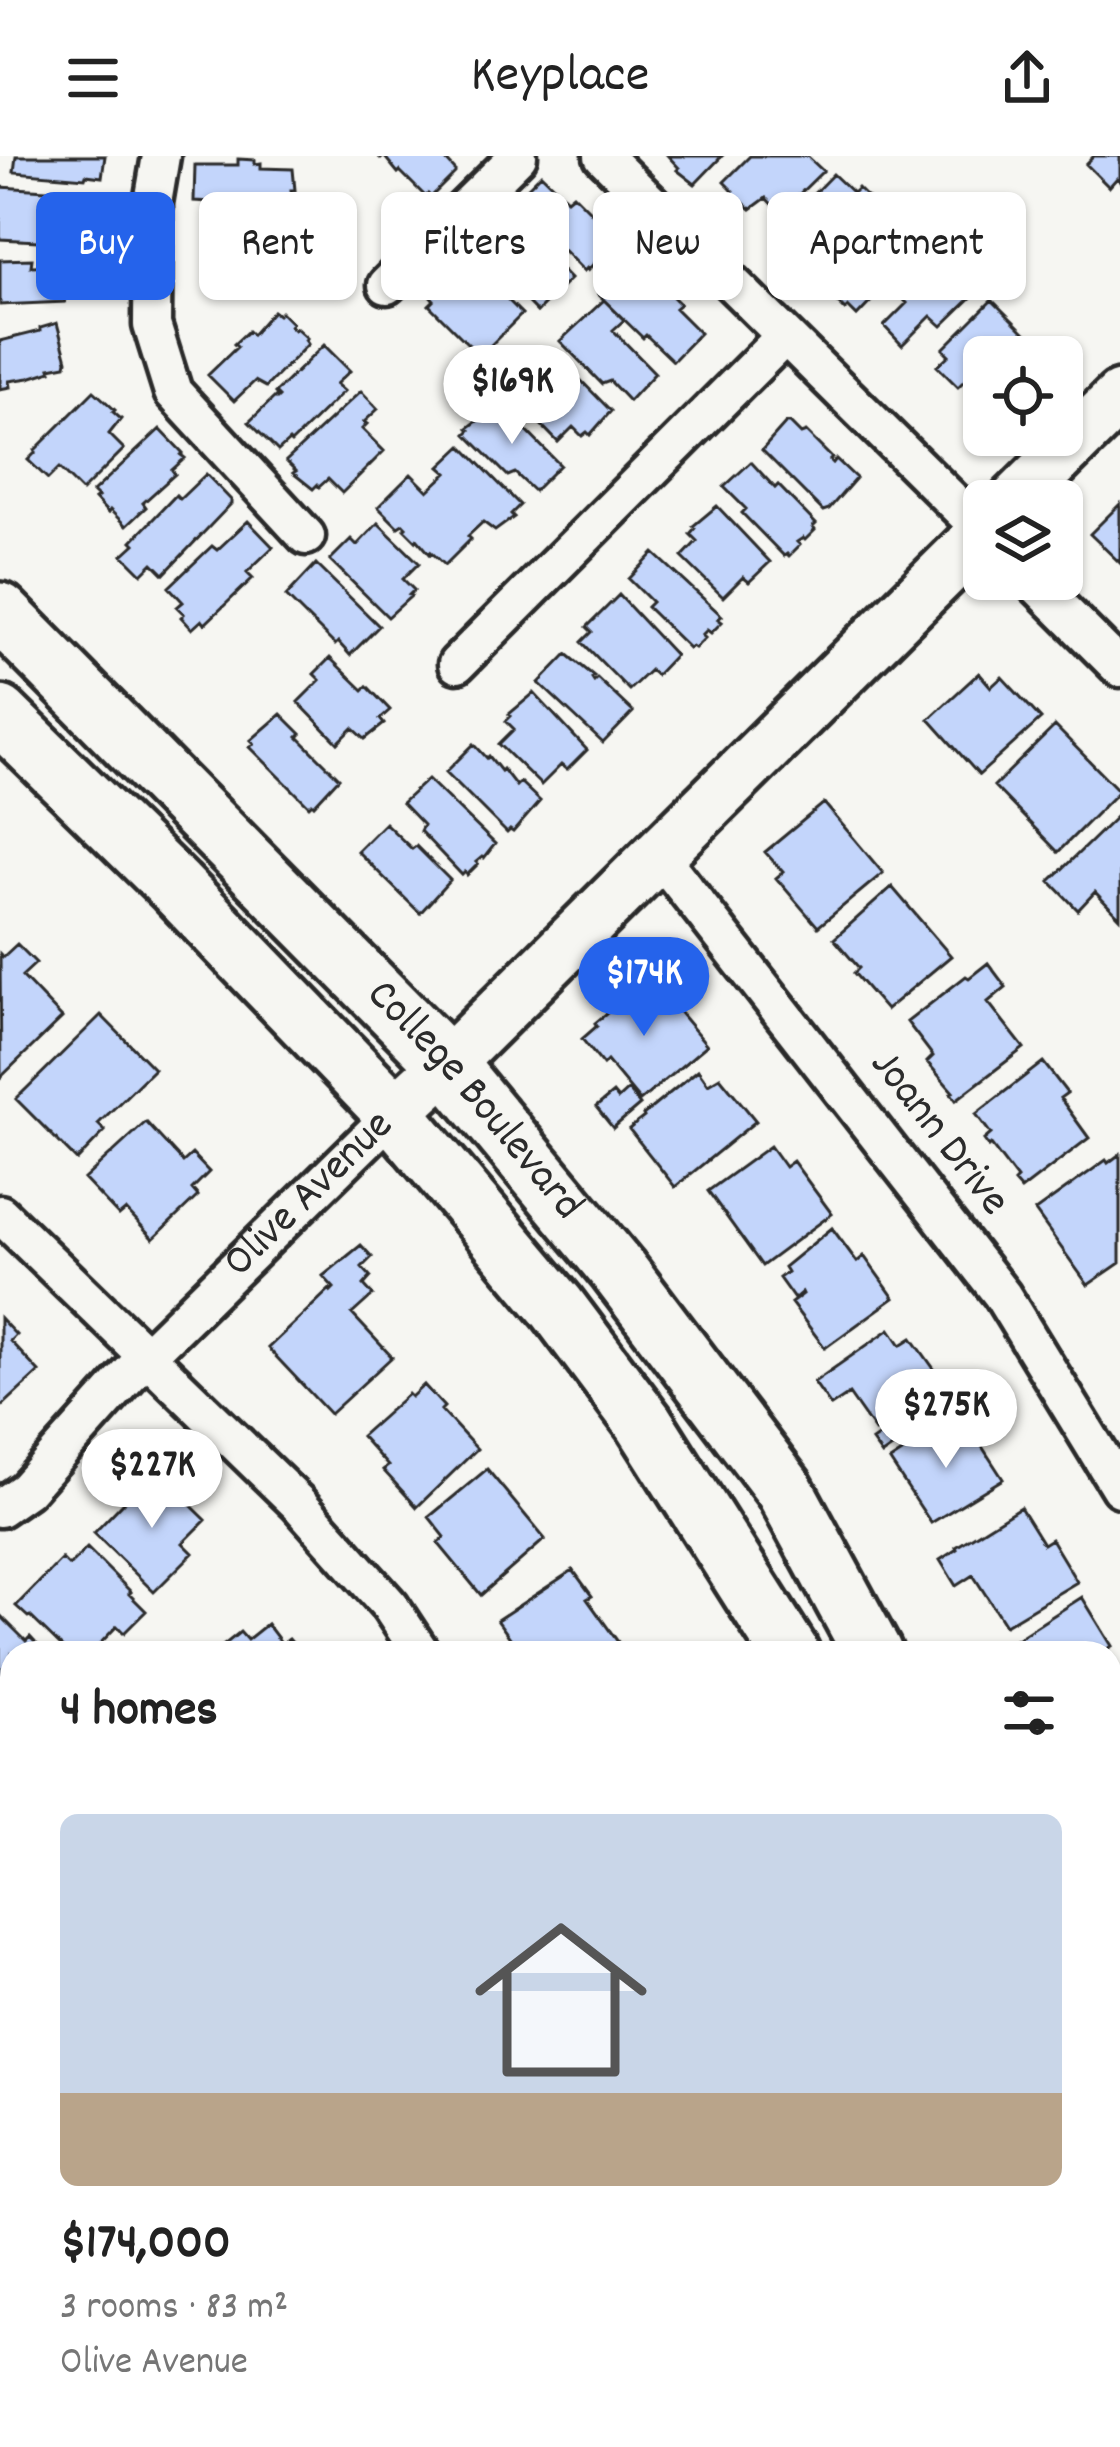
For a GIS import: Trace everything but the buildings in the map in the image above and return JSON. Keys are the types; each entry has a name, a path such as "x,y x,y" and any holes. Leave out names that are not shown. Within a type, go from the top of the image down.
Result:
{"main road":[{"path":"1036,480 1120,397"},
{"name":"Olive Avenue","path":"394,1113 963,553"},
{"name":"College Boulevard","path":"0,612 447,1064 618,1270 784,1489 866,1641"},
{"name":"College Boulevard","path":"0,715 176,887 394,1113 557,1307 644,1423 782,1641"}],"street":[{"path":"160,156 153,203 152,325 173,392 306,536"},
{"path":"481,192 518,156"},
{"path":"603,156 963,512"},
{"path":"457,664 784,337"},
{"path":"1052,600 1120,668"},
{"name":"Joann Drive","path":"658,854 1003,1294 1120,1488"},
{"name":"Olive Avenue","path":"0,1508 26,1490 146,1356 394,1113"},
{"path":"0,1214 298,1503 390,1606 413,1641"}]}
